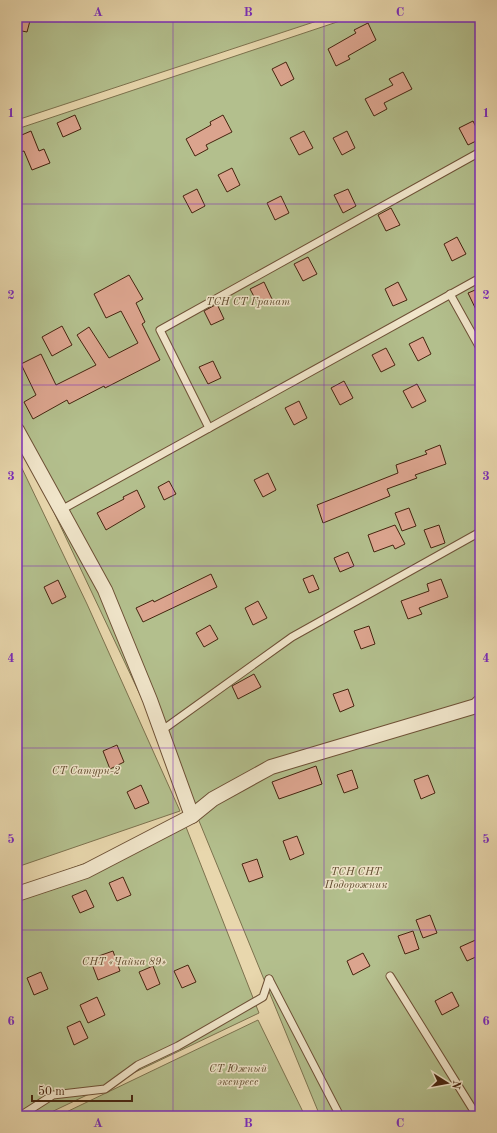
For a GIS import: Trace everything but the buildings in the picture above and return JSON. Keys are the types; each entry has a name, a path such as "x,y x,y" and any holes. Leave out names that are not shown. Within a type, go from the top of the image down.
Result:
{"street":[{"path":"17,430 105,590 161,731 192,816"},
{"path":"17,894 86,871 192,816 213,799 271,767 476,706 480,702"}],"lane":[{"path":"209,428 160,330 480,152"},
{"path":"61,510 480,278"},
{"path":"450,294 480,348"},
{"path":"161,731 292,637 480,532"},
{"path":"390,976 477,1116"},
{"path":"20,1116 53,1096 105,1089 138,1065 178,1046 264,997 269,979 340,1116"}],"green space":[{"path":"17,17 329,17 17,120"},
{"name":"ТСН СТ Гранат","path":"352,17 480,17 480,698 269,764 194,809 17,434 17,129"},
{"name":"СТ Сатурн-2","path":"17,458 87,604 180,811 17,867"},
{"name":"ТСН СНТ Подорожник","path":"480,711 480,1116 320,1116 197,816 272,770"},
{"name":"СНТ «Чайка 89»","path":"186,827 259,1013 43,1116 17,1116 17,888"},
{"name":"СТ Южный экспресс","path":"258,1020 305,1116 58,1116"}]}
